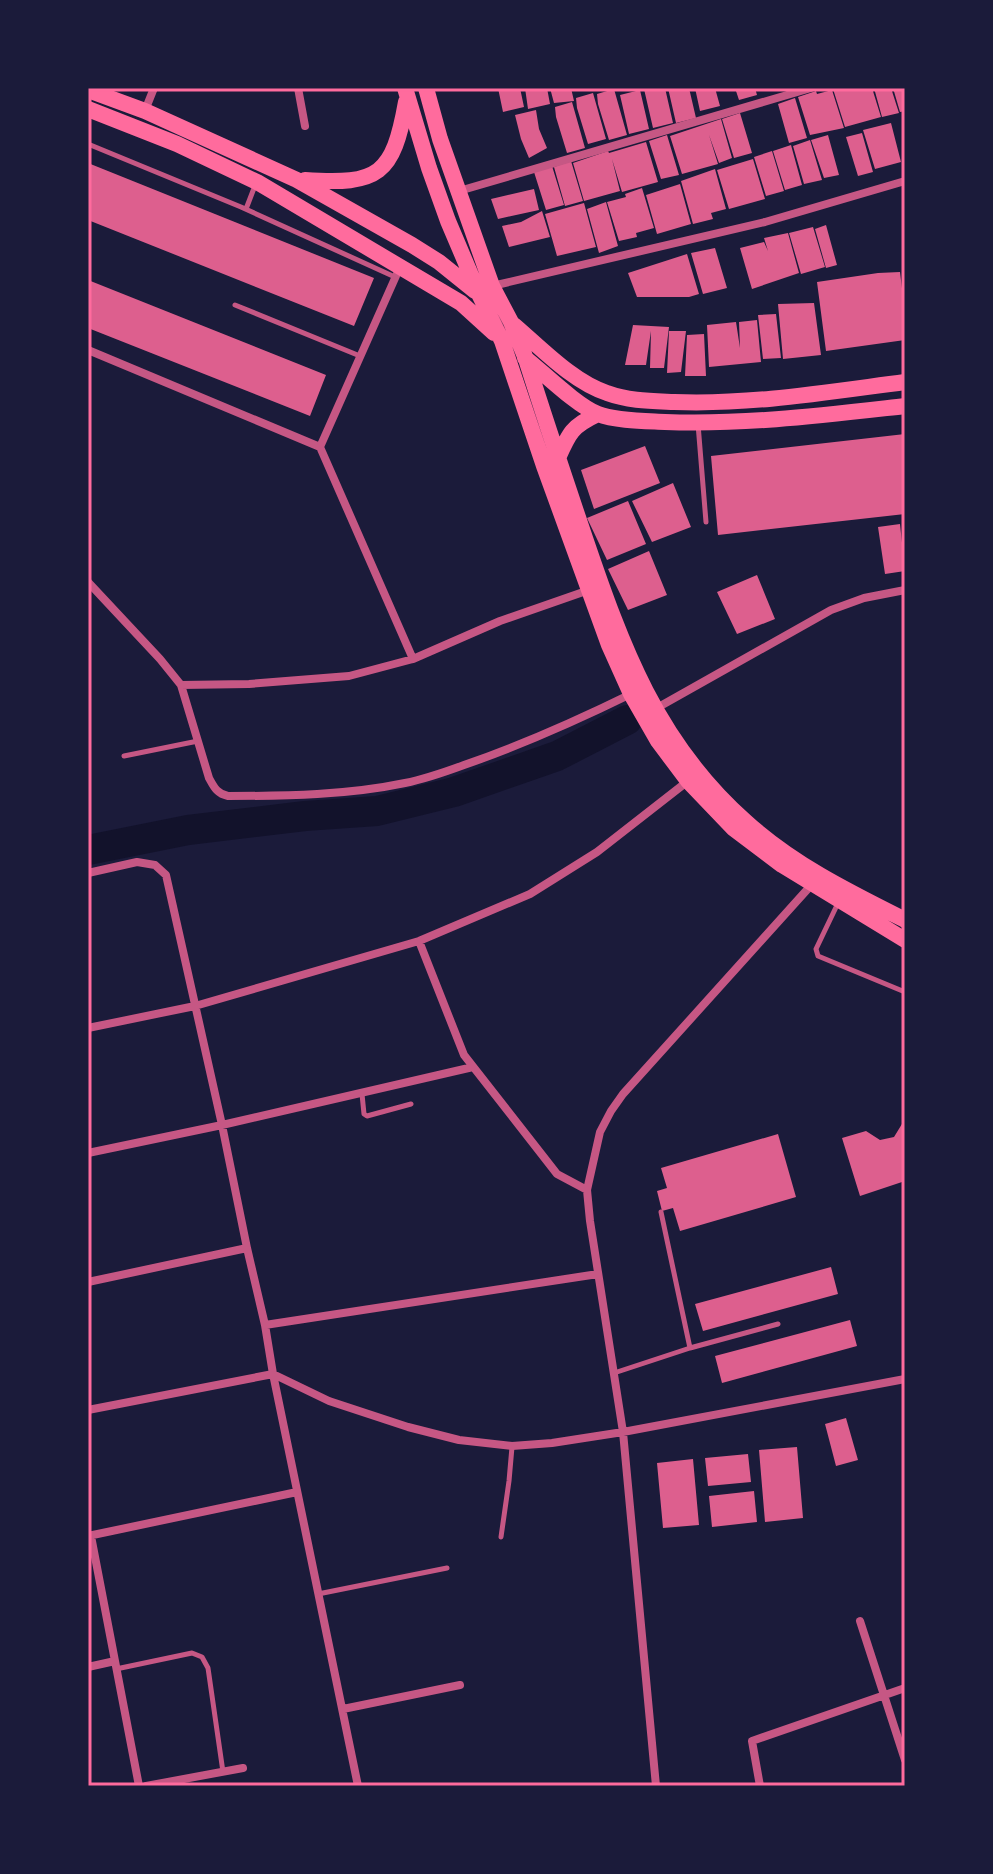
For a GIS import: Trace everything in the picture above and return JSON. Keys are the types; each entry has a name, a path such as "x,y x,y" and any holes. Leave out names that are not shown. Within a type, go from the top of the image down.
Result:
{"main road":[{"path":"426,88 486,290 540,455 595,588"},
{"path":"88,90 145,111 297,180 486,290"},
{"path":"297,180 339,183 365,179 383,168 395,151 406,92"},
{"path":"406,92 448,221 486,290 511,322 585,382 605,393 634,400 740,402 905,382"},
{"path":"88,109 177,144 257,182 397,272 461,303 502,341 598,414 638,421 698,423 772,420 905,406"},
{"path":"511,322 558,458 609,645 649,713 658,741 733,828 782,865 816,880 905,940"},
{"path":"558,458 568,436 580,422 598,414"},
{"path":"842,896 905,920"}],"street":[{"path":"138,128 154,88"},
{"path":"298,88 305,126"},
{"path":"459,191 811,88"},
{"path":"486,290 765,222 905,181"},
{"path":"320,447 397,272"},
{"path":"88,350 320,447 413,659"},
{"path":"88,582 181,685 209,778 215,790 222,795 278,796 370,789 409,782 502,752 637,690"},
{"path":"181,685 249,684 349,676 413,659 500,621 595,588"},
{"path":"649,713 831,610 864,598 905,590"},
{"path":"88,1028 195,1006 419,941 530,894 597,852 692,777"},
{"path":"88,873 137,862 155,865 166,875 265,1325 358,1786"},
{"path":"656,1786 623,1432 587,1190 600,1132 623,1094 816,880"},
{"path":"419,941 464,1055 557,1174 587,1190"},
{"path":"88,1153 473,1067"},
{"path":"88,1282 247,1248"},
{"path":"265,1325 598,1274"},
{"path":"88,1410 273,1374 329,1401 408,1427 459,1440 512,1446 623,1432 905,1379"},
{"path":"139,1786 89,1536 297,1492"},
{"path":"860,1621 905,1760"},
{"path":"88,1667 115,1665"},
{"path":"343,1709 460,1685"},
{"path":"760,1786 752,1741 905,1688"},
{"path":"146,1786 243,1768"}],"lane":[{"path":"88,144 397,272"},
{"path":"246,209 257,182"},
{"path":"235,305 360,356"},
{"path":"698,423 706,522"},
{"path":"124,756 198,741"},
{"path":"842,896 816,949 818,956 905,992"},
{"path":"362,1094 364,1114 367,1116 411,1104"},
{"path":"661,1212 690,1348"},
{"path":"614,1373 778,1324"},
{"path":"501,1537 512,1446"},
{"path":"318,1594 447,1568"},
{"path":"115,1665 192,1653 202,1657 208,1668 223,1772"}],"building":[{"path":"498,88 520,88 524,107 503,112"},
{"path":"525,88 547,88 550,104 528,109"},
{"path":"550,88 571,88 574,101 554,103"},
{"path":"665,88 673,123 653,128 644,89"},
{"path":"668,88 689,88 696,118 676,123"},
{"path":"695,88 715,88 720,106 700,111"},
{"path":"735,88 755,88 757,95 739,100"},
{"path":"872,88 881,117 845,127 833,89"},
{"path":"874,88 891,88 899,113 882,117"},
{"path":"893,88 905,88 905,111 900,112"},
{"path":"614,89 627,135 609,140 597,94"},
{"path":"640,90 649,129 629,134 620,95"},
{"path":"832,90 844,128 810,135 798,97"},
{"path":"593,93 606,139 588,144 576,98"},
{"path":"795,98 807,138 789,143 778,104"},
{"path":"572,102 585,148 567,153 555,107"},
{"path":"536,110 539,129 547,148 529,158 515,115"},
{"path":"740,113 752,153 734,158 722,119"},
{"path":"721,119 732,158 719,163 709,135 718,164 682,174 670,136"},
{"path":"891,123 901,162 875,169 863,130"},
{"path":"862,133 873,172 858,176 846,137"},
{"path":"667,135 679,175 661,179 649,141"},
{"path":"828,135 839,175 824,178 811,140"},
{"path":"810,140 822,180 804,184 793,146"},
{"path":"646,142 658,182 622,192 612,159 620,191 584,201 573,163"},
{"path":"791,145 802,185 785,190 773,151"},
{"path":"772,151 784,191 766,196 754,157"},
{"path":"753,159 765,199 729,209 717,170"},
{"path":"571,161 583,201 565,206 554,167"},
{"path":"88,163 374,278 354,326 88,220"},
{"path":"552,166 564,205 546,210 534,172"},
{"path":"715,169 726,209 711,213 713,219 693,224 681,181"},
{"path":"680,184 691,224 657,234 646,195"},
{"path":"642,188 654,228 636,233 637,237 619,241 607,202 626,197 625,194"},
{"path":"534,189 539,210 498,219 491,199"},
{"path":"606,202 618,246 599,253 587,209"},
{"path":"584,203 596,247 557,256 545,214"},
{"path":"542,211 550,237 509,247 502,226 521,222"},
{"path":"826,225 837,265 826,268 815,229"},
{"path":"813,227 825,267 801,274 789,233"},
{"path":"788,233 799,273 752,289 740,248 764,242 768,251 764,238"},
{"path":"715,248 727,288 703,294 691,253"},
{"path":"687,254 699,294 689,297 637,297 628,273"},
{"path":"900,272 905,340 826,351 817,282"},
{"path":"88,280 326,375 310,416 88,328"},
{"path":"814,303 821,355 783,359 778,304"},
{"path":"776,314 781,358 763,359 758,315"},
{"path":"757,320 761,362 709,367 707,325 736,322 740,348 739,322"},
{"path":"633,325 669,327 664,368 650,368 651,331 646,365 625,365"},
{"path":"669,331 686,331 681,372 667,373"},
{"path":"704,334 706,376 685,376 687,335"},
{"path":"905,434 905,514 718,535 711,456"},
{"path":"645,446 660,483 594,509 581,470"},
{"path":"673,483 691,527 652,542 632,501"},
{"path":"628,501 646,544 607,560 587,518"},
{"path":"900,524 905,571 885,574 878,527"},
{"path":"649,551 667,595 628,610 608,569"},
{"path":"757,575 775,619 737,634 717,592"},
{"path":"905,1119 905,1181 860,1196 842,1138 866,1131 880,1140 894,1137"},
{"path":"778,1134 796,1197 680,1231 673,1208 662,1211 657,1191 667,1188 661,1168"},
{"path":"831,1267 838,1294 703,1331 695,1304"},
{"path":"850,1320 857,1346 722,1383 715,1356"},
{"path":"846,1418 858,1460 836,1466 825,1424"},
{"path":"797,1447 803,1518 765,1522 759,1450"},
{"path":"748,1454 751,1482 708,1486 705,1458"},
{"path":"693,1459 699,1525 663,1528 657,1463"},
{"path":"754,1491 757,1522 712,1527 709,1496"}],"waterway":[{"path":"88,850 188,830 377,811 454,792 557,756 627,720"}]}
